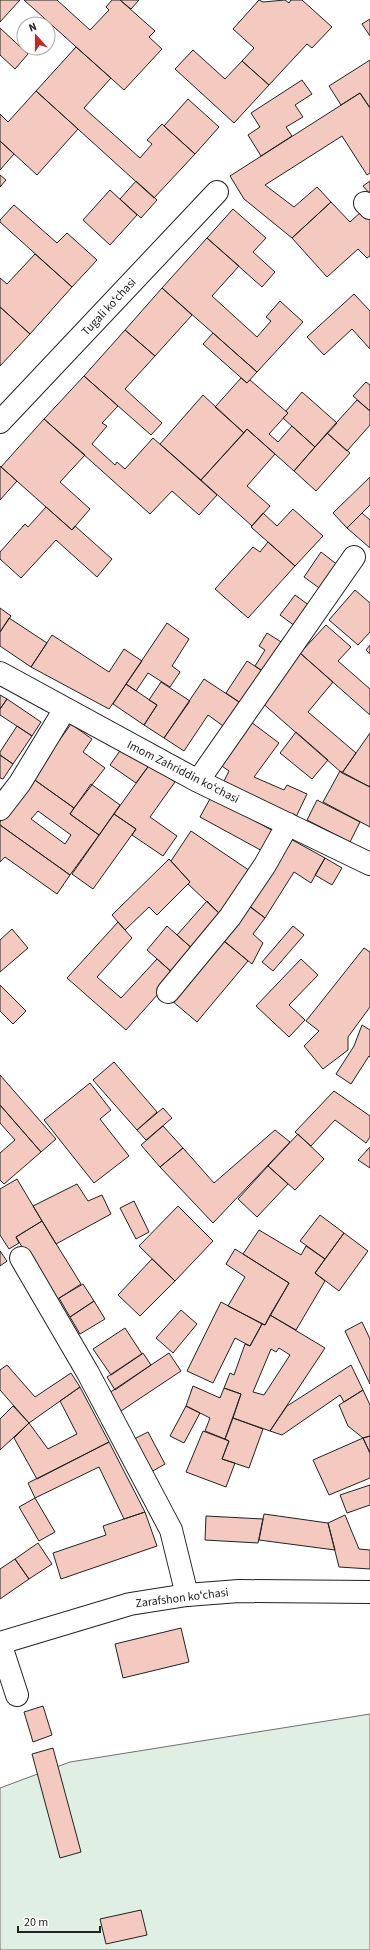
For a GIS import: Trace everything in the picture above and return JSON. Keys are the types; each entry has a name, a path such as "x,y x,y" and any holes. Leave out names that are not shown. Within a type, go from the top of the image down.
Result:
{"street":[{"name":"Tugali koʻchasi","path":"0,422 217,192"},
{"path":"198,781 354,557"},
{"name":"Imom Zahriddin koʻchasi","path":"0,673 198,781 370,864"},
{"path":"0,809 20,783 65,709"},
{"path":"168,992 230,917 265,865 288,824"},
{"path":"21,1258 88,1373 171,1530 187,1595"},
{"name":"Zarafshon koʻchasi","path":"0,1643 130,1604 187,1595 239,1591 370,1592"},
{"path":"0,1643 17,1695"}],"green space":[{"path":"370,1714 370,1950 0,1950 0,1788 70,1762"}],"building":[{"path":"0,0 20,0 0,22"},
{"path":"24,0 57,0 90,30 109,10 106,7 112,0 120,0 155,31 149,37 162,49 124,90 56,29 56,16 42,16"},
{"path":"120,0 139,0 131,9"},
{"path":"259,0 263,2 285,0 289,3 291,0 302,0 332,27 312,48 307,44 269,85 242,61 254,48 233,29"},
{"path":"370,19 370,36 362,24"},
{"path":"0,28 16,43 16,56 26,56 15,69 0,55"},
{"path":"76,47 111,78 84,108 140,158 152,144 147,140 162,124 195,154 154,198 36,91"},
{"path":"193,50 225,79 242,61 269,85 234,123 175,69"},
{"path":"370,60 370,108 360,93 341,105 329,86"},
{"path":"302,80 312,94 295,105 303,117 286,127 292,136 261,156 248,135 260,127 251,113"},
{"path":"36,91 78,129 37,175 0,141 0,114 8,122"},
{"path":"360,93 370,108 370,173 367,175 342,136 265,185 294,207 317,187 331,202 292,238 244,199 230,176"},
{"path":"188,99 219,127 195,154 164,126"},
{"path":"0,141 14,154 0,170"},
{"path":"0,175 6,180 0,187"},
{"path":"136,181 157,200 141,218 120,199"},
{"path":"370,181 370,194 363,186"},
{"path":"110,190 137,215 110,245 83,220"},
{"path":"331,202 350,222 363,210 370,218 370,256 367,258 358,249 327,277 292,238"},
{"path":"14,205 57,243 67,233 97,260 72,287 0,222 0,220"},
{"path":"233,209 266,238 253,252 275,272 262,287 207,238"},
{"path":"207,238 239,266 212,296 257,337 271,321 266,317 280,301 303,322 257,372 162,288"},
{"path":"35,254 72,287 30,334 0,307 0,278 7,284"},
{"path":"162,288 192,315 155,356 125,330"},
{"path":"354,294 370,311 370,349 352,329 324,355 307,337"},
{"path":"0,307 30,334 0,366"},
{"path":"125,330 155,356 125,389 162,423 151,435 84,376"},
{"path":"213,333 257,372 247,383 203,344"},
{"path":"84,376 118,406 102,423 107,426 92,444 115,465 117,462 125,469 153,438 217,495 199,515 172,491 150,514 44,419"},
{"path":"241,378 247,383 250,380 288,413 269,434 278,442 292,426 315,447 294,471 247,429 244,433 215,407"},
{"path":"366,382 370,385 370,411 353,396"},
{"path":"302,392 337,423 315,447 283,418 288,413 286,411"},
{"path":"203,395 244,433 201,480 160,444"},
{"path":"357,400 370,411 370,425 347,451 327,433"},
{"path":"44,419 85,455 60,482 90,509 72,530 1,467"},
{"path":"247,429 275,454 247,486 270,506 252,526 201,480"},
{"path":"327,433 350,453 316,491 294,471"},
{"path":"0,466 17,481 0,500"},
{"path":"370,477 370,505 347,528 333,513"},
{"path":"46,507 72,530 75,526 112,559 97,577 56,540 21,578 0,559 0,552 25,524 28,527"},
{"path":"293,509 323,536 295,566 251,527 263,513 277,526"},
{"path":"362,513 370,520 370,548 347,528"},
{"path":"268,542 295,566 248,618 215,589 253,547 260,552"},
{"path":"321,552 339,566 322,590 304,577"},
{"path":"355,590 370,603 370,632 358,645 329,620"},
{"path":"295,595 310,606 295,626 280,615"},
{"path":"0,608 11,616 0,632"},
{"path":"9,618 47,643 31,667 0,646 0,632"},
{"path":"167,623 189,639 172,666 180,672 170,687 148,673 136,691 126,684"},
{"path":"326,625 351,647 338,661 370,689 370,715 300,653"},
{"path":"267,633 286,645 267,674 255,666 265,650 259,646"},
{"path":"52,635 109,672 124,649 142,661 109,709 31,667"},
{"path":"370,645 370,654 366,650"},
{"path":"300,653 333,682 308,712 356,753 342,773 260,701"},
{"path":"247,661 267,674 245,706 226,693"},
{"path":"204,679 242,704 226,728 208,715 184,751 164,738"},
{"path":"161,682 190,701 164,738 144,725 157,705 149,700"},
{"path":"126,684 157,705 144,725 113,704"},
{"path":"0,695 7,699 0,709"},
{"path":"7,699 41,722 32,736 0,715 0,709"},
{"path":"251,722 279,743 254,777 284,790 287,785 307,794 296,817 223,783 229,771 219,764"},
{"path":"71,724 92,739 83,752 105,768 74,808 32,778"},
{"path":"17,726 32,736 13,764 0,755 0,752"},
{"path":"296,732 328,760 312,779 280,753"},
{"path":"370,733 370,787 342,773"},
{"path":"124,745 150,764 136,783 110,765"},
{"path":"0,755 13,764 3,779 0,778"},
{"path":"150,764 175,782 150,817 177,836 163,856 132,835 136,829 114,814"},
{"path":"340,771 370,787 370,827 323,802"},
{"path":"32,778 74,808 70,814 99,835 70,875 0,825 0,822","holes":["38,811 71,835 65,844 31,819"]},
{"path":"91,784 120,805 99,835 70,814"},
{"path":"211,797 277,833 266,853 200,817"},
{"path":"317,800 360,822 350,842 307,820"},
{"path":"114,814 136,829 93,889 72,874"},
{"path":"0,825 70,875 57,894 5,857 0,862"},
{"path":"191,831 253,873 223,917 188,884 190,882 171,861"},
{"path":"287,837 325,858 311,883 294,872 265,918 247,904"},
{"path":"325,858 342,868 332,885 315,875"},
{"path":"169,859 190,882 157,915 149,907 125,930 112,915"},
{"path":"207,901 223,917 194,950 177,935"},
{"path":"246,904 265,918 253,934 263,943 252,964 220,938"},
{"path":"118,922 132,938 97,977 121,998 157,959 175,975 126,1030 67,978"},
{"path":"167,926 194,950 174,974 147,950"},
{"path":"293,926 304,935 273,971 262,962"},
{"path":"12,929 28,948 0,972 0,940"},
{"path":"222,939 248,961 197,1022 171,1000"},
{"path":"364,948 370,952 370,1007 348,1037 348,1050 323,1069 304,1046 319,1031 306,1021"},
{"path":"301,959 318,975 289,1005 305,1020 289,1037 256,1006"},
{"path":"0,985 26,1011 13,1024 0,1011"},
{"path":"362,1025 370,1030 370,1057 369,1056 351,1084 336,1074 354,1046"},
{"path":"114,1062 157,1112 137,1130 93,1080"},
{"path":"0,1075 56,1139 41,1152 0,1105"},
{"path":"90,1083 111,1110 100,1119 129,1156 94,1183 44,1120"},
{"path":"334,1091 370,1116 370,1137 366,1143 335,1120 311,1146 295,1132"},
{"path":"0,1105 41,1152 4,1184 0,1180 0,1153 15,1140 0,1123"},
{"path":"163,1108 172,1118 146,1140 137,1130"},
{"path":"163,1126 183,1148 160,1167 141,1145"},
{"path":"275,1130 290,1142 213,1223 160,1167 183,1148 214,1183"},
{"path":"298,1134 324,1159 295,1190 268,1166"},
{"path":"370,1147 370,1168 358,1160"},
{"path":"268,1166 288,1184 257,1217 238,1199"},
{"path":"17,1179 42,1221 16,1237 19,1243 9,1249 0,1235 0,1189"},
{"path":"77,1184 88,1201 102,1195 111,1214 56,1244 33,1206"},
{"path":"134,1201 149,1232 136,1239 120,1208"},
{"path":"178,1206 213,1241 175,1281 139,1246"},
{"path":"320,1215 344,1233 325,1259 300,1241"},
{"path":"42,1221 81,1284 55,1301 16,1237"},
{"path":"259,1230 301,1255 306,1246 325,1259 315,1273 325,1281 296,1330 270,1315 289,1283 243,1254"},
{"path":"344,1233 368,1251 339,1291 315,1273"},
{"path":"235,1249 289,1283 265,1325 228,1306 245,1277 226,1264"},
{"path":"0,1251 7,1261 0,1266"},
{"path":"152,1259 175,1281 140,1316 118,1295"},
{"path":"83,1284 94,1301 70,1317 59,1298"},
{"path":"94,1301 105,1319 80,1334 70,1317"},
{"path":"221,1302 262,1324 250,1346 235,1338 213,1383 187,1371"},
{"path":"181,1310 197,1324 173,1353 156,1338"},
{"path":"270,1315 325,1348 270,1431 233,1418 241,1394 224,1388 230,1373 234,1375 245,1344 250,1346 262,1324 265,1325","holes":["279,1348 290,1355 264,1395 253,1392 271,1349 276,1352"]},
{"path":"362,1322 370,1339 370,1384 345,1331"},
{"path":"125,1328 142,1354 111,1375 93,1349"},
{"path":"143,1353 151,1365 115,1390 107,1377"},
{"path":"169,1353 181,1371 121,1411 109,1393"},
{"path":"7,1365 35,1397 71,1373 80,1387 29,1423 0,1390 0,1370"},
{"path":"351,1365 363,1390 344,1402 340,1395 282,1435 270,1431 287,1406"},
{"path":"193,1386 220,1398 224,1388 241,1394 225,1439 205,1431 210,1418 186,1406"},
{"path":"80,1387 109,1442 37,1479 14,1438 29,1423 48,1449 77,1434 60,1401"},
{"path":"363,1390 370,1405 370,1436 363,1438 348,1426 339,1405"},
{"path":"13,1406 29,1423 0,1450 0,1419"},
{"path":"186,1406 200,1413 184,1443 170,1436"},
{"path":"233,1418 263,1429 249,1468 222,1459 229,1441 225,1439"},
{"path":"203,1431 229,1441 222,1459 235,1463 226,1487 186,1472"},
{"path":"148,1432 165,1464 151,1472 134,1439"},
{"path":"370,1436 370,1453 363,1438"},
{"path":"363,1438 370,1453 370,1478 329,1495 313,1460"},
{"path":"109,1442 145,1512 124,1519 99,1467 35,1498 28,1483"},
{"path":"370,1485 370,1505 347,1513 340,1495"},
{"path":"35,1498 55,1532 39,1541 19,1507"},
{"path":"145,1512 157,1546 61,1579 53,1553 106,1535 103,1526"},
{"path":"264,1514 328,1523 335,1550 259,1540"},
{"path":"345,1515 359,1549 370,1550 370,1569 339,1567 328,1523"},
{"path":"206,1516 263,1519 258,1543 205,1540"},
{"path":"38,1543 52,1564 29,1579 15,1559"},
{"path":"15,1559 29,1579 0,1599 0,1569"},
{"path":"181,1628 189,1662 123,1678 115,1644"},
{"path":"43,1706 52,1735 33,1742 24,1712"},
{"path":"53,1748 81,1852 60,1858 32,1754"},
{"path":"141,1910 147,1935 106,1944 100,1919"}]}
